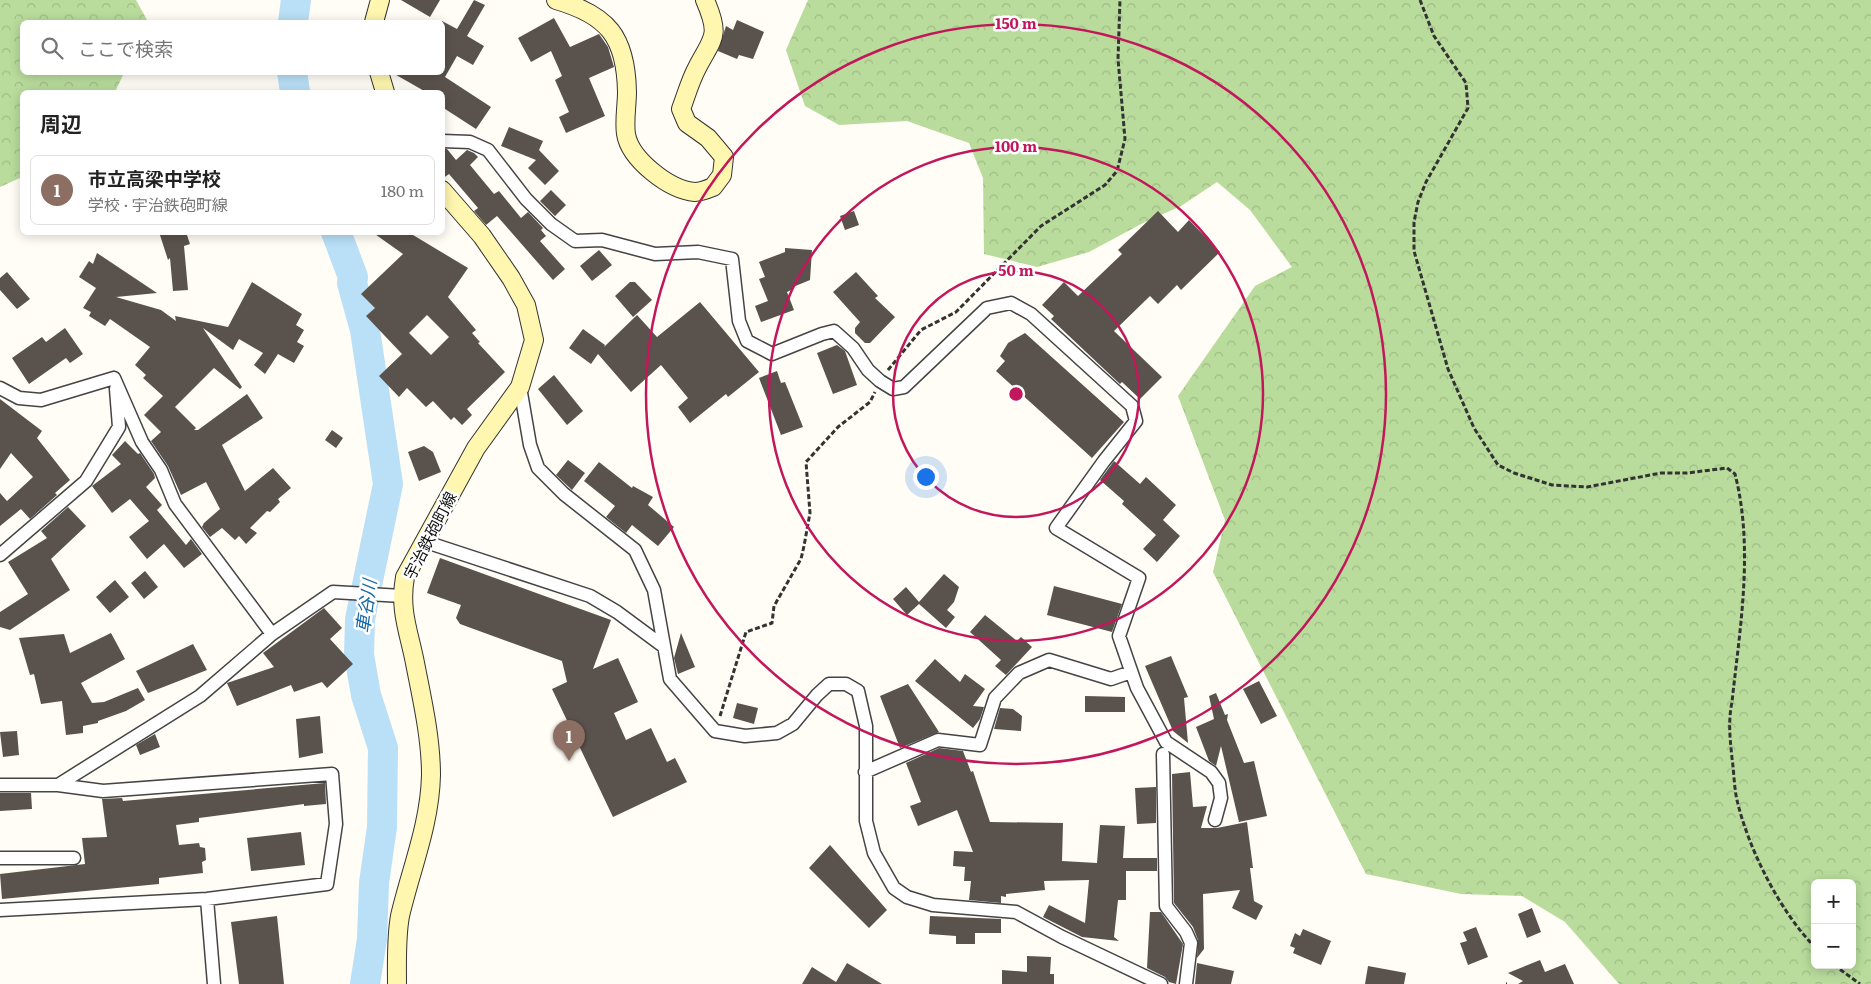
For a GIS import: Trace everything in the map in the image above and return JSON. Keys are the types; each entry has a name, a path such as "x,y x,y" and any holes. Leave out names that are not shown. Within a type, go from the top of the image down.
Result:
{"main road":[{"path":"375,20 380,0"},
{"path":"556,0 570,4 601,20 615,34 625,61 626,134 637,158 665,181 695,192 713,187 722,175 724,157 708,138 687,123 681,109 696,70 713,42 714,27 705,0"},
{"path":"380,75 384,90"},
{"name":"宇治鉄砲町線","path":"397,984 400,918 428,810 431,774 426,730 414,661 404,622 394,596 476,448 520,387 534,340 526,305 511,278 482,236 445,193"}],"street":[{"path":"445,140 470,142 488,150 526,199 551,224 576,241 602,240 655,254 698,252 732,259 739,321 748,341 772,354 834,331 853,348 868,370 893,389 904,386 987,308 1011,303 1031,314 1132,406 1136,421 1104,461 1056,528 1139,578 1119,636 1131,672 1166,742 1211,772 1219,783 1221,798 1215,820"},
{"path":"0,388 19,398 41,400 114,378"},
{"path":"0,555 86,480 119,427 114,378"},
{"path":"114,378 142,442 161,470 175,504 272,634"},
{"path":"520,387 530,445 538,468 564,494 635,550 654,590 662,646 670,679 715,731 746,736 777,734 793,724 817,695 829,684 846,684 858,691 866,726 866,821 874,853 894,888 907,897 933,905 1016,912 1062,937 1161,984"},
{"path":"423,541 590,596 618,612 662,646"},
{"path":"58,785 200,696 272,634 333,592 394,596"},
{"path":"865,772 938,740 980,745 995,698 1018,673 1049,660 1111,679 1131,672"},
{"path":"1163,754 1166,906 1186,932 1191,943 1186,984"},
{"path":"0,785 58,785 104,791 332,774 336,824 327,884 207,899 0,910"},
{"path":"0,858 74,858"},
{"path":"207,899 214,984"}],"path":[{"path":"1420,0 1434,36 1466,83 1468,108 1426,182 1414,222 1414,251 1448,369 1479,435 1498,465 1514,474 1552,485 1587,487 1661,473 1688,473 1727,468 1735,474 1740,499 1745,558 1729,718 1737,799 1749,840 1768,881 1804,936 1811,943"},
{"path":"1839,969 1860,984"}],"green space":[{"path":"0,0 136,0 147,20 20,20 20,75 123,75 116,90 20,90 20,178 0,187"},
{"path":"808,0 1871,0 1871,984 1619,984 1565,922 1522,896 1461,894 1366,874 1213,572 1225,520 1178,396 1255,286 1292,267 1250,210 1217,182 1181,206 1143,223 1089,252 1037,267 984,254 983,178 969,143 907,121 839,125 805,106 786,50"}],"building":[{"path":"401,0 440,0 430,17"},
{"path":"474,0 485,5 467,36 484,46 473,65 457,56 445,77 491,107 476,129 445,109 445,90 422,90 396,75 445,75 445,23 457,29"},
{"path":"554,18 570,47 599,34 608,47 614,67 589,78 605,116 566,133 559,117 569,112 555,80 562,76 551,51 531,62 518,38"},
{"path":"737,20 764,32 753,59 739,55 737,59 718,51 726,26 733,30"},
{"path":"509,127 543,141 539,150 559,171 545,185 528,168 536,160 501,146"},
{"path":"445,149 456,160 467,150 474,153 478,157 470,165 494,194 499,191 521,218 528,212 543,228 541,230 546,236 540,241 565,269 553,280 497,216 486,225 474,211 478,208 449,174 445,177"},
{"path":"551,190 566,205 555,216 540,201"},
{"path":"854,211 859,225 845,230 840,216"},
{"path":"1158,211 1178,232 1189,220 1220,252 1181,290 1177,285 1158,304 1150,296 1114,331 1162,377 1140,399 1122,382 1120,384 1051,319 1054,316 1042,305 1064,282 1078,296 1122,254 1118,250"},
{"path":"160,235 187,235 190,244 184,246 188,290 173,291 170,258 168,260"},
{"path":"376,235 413,235 468,268 448,297 476,330 472,333 480,342 478,343 505,372 467,409 472,415 462,425 454,417 451,420 433,401 426,407 407,388 399,397 379,376 402,354 366,316 375,308 361,294 403,254","holes":["427,315 449,337 431,355 409,333"]},
{"path":"785,248 812,250 810,280 793,287 793,289 787,292 794,310 761,322 755,306 768,301 759,279 765,277 759,262 785,252"},
{"path":"599,250 612,265 592,281 580,266"},
{"path":"97,253 157,293 116,297 161,310 176,321 175,316 228,327 252,282 302,314 296,325 304,330 297,342 304,346 294,363 278,354 265,374 254,365 263,353 239,339 233,350 203,328 242,387 240,389 214,368 175,407 196,428 194,430 198,430 247,394 263,418 222,445 245,491 273,468 291,488 278,499 280,502 270,512 267,511 250,528 257,533 246,544 239,536 235,540 222,528 210,537 202,527 220,509 206,482 181,495 168,466 151,441 161,432 144,415 163,396 143,378 146,375 135,365 150,347 110,319 105,326 89,316 91,312 83,308 96,288 79,277 89,261 93,264"},
{"path":"7,272 30,299 17,309 0,290 0,278"},
{"path":"856,272 878,296 875,298 895,317 870,343 865,343 855,333 855,328 860,322 833,292"},
{"path":"630,282 635,282 652,300 633,317 615,296"},
{"path":"700,302 759,372 728,397 726,394 690,423 678,407 688,398 661,365 631,392 598,354 591,364 569,348 583,329 605,345 604,347 637,315 657,337"},
{"path":"65,328 83,354 70,363 66,358 29,384 12,358 42,337 46,342"},
{"path":"1025,333 1124,422 1092,458 996,371 1005,361 1000,356 1008,343"},
{"path":"837,345 845,351 857,385 833,394 817,353"},
{"path":"777,371 781,383 785,382 803,427 781,435 759,378"},
{"path":"554,375 583,411 567,425 538,389"},
{"path":"0,399 42,431 37,438 70,480 55,493 57,495 30,519 21,509 0,526 0,493 7,501 33,477 11,453 0,469"},
{"path":"332,430 343,438 336,448 325,440"},
{"path":"125,441 138,454 140,453 154,474 155,478 146,487 162,505 157,510 186,545 191,539 202,554 184,568 164,544 147,559 129,537 149,521 130,499 112,513 92,486 121,464 112,455"},
{"path":"424,446 433,452 441,472 419,481 408,452"},
{"path":"568,460 585,473 572,490 556,475"},
{"path":"1114,461 1140,484 1146,477 1176,505 1163,520 1180,536 1157,562 1143,549 1156,535 1122,504 1124,501 1100,480"},
{"path":"599,462 632,488 633,486 653,497 648,505 674,527 658,546 632,525 626,533 606,517 615,506 584,481"},
{"path":"68,507 86,526 51,559 70,590 10,630 0,627 0,612 28,594 8,562 47,538 41,531"},
{"path":"440,558 611,620 593,669 618,658 638,702 614,713 626,740 651,728 667,762 675,758 687,782 613,817 552,689 567,682 562,661 460,624 456,618 461,605 427,593"},
{"path":"145,571 158,587 144,599 131,583"},
{"path":"944,574 959,587 954,602 947,610 955,617 946,628 919,604 907,615 893,599 906,587 919,602"},
{"path":"115,580 129,597 110,613 96,597"},
{"path":"1054,586 1122,604 1112,632 1047,615"},
{"path":"324,608 342,628 330,639 353,664 327,688 322,682 294,692 291,685 237,706 227,683 274,667 263,653"},
{"path":"985,615 1017,641 1021,637 1032,647 1006,675 995,666 1001,660 970,632"},
{"path":"111,633 125,659 81,683 92,703 104,702 138,688 145,700 126,711 98,721 98,723 83,726 83,733 66,735 62,701 41,704 34,674 30,675 19,638 64,634 70,653"},
{"path":"681,633 695,667 678,674 674,658"},
{"path":"193,644 207,670 148,693 136,671"},
{"path":"1171,656 1188,697 1184,698 1188,743 1173,731 1145,666"},
{"path":"935,659 960,682 965,674 985,689 973,706 984,707 980,719 973,728 915,681"},
{"path":"1259,681 1277,716 1261,724 1243,689"},
{"path":"908,684 939,732 900,748 880,696"},
{"path":"1216,693 1225,715 1228,714 1227,720 1244,763 1254,761 1267,816 1239,822 1221,746 1216,766 1209,761 1196,727 1214,719 1209,696"},
{"path":"1085,696 1125,697 1125,712 1085,712"},
{"path":"737,703 758,708 754,724 733,718"},
{"path":"1000,708 1013,709 1022,716 1021,731 994,729"},
{"path":"320,716 323,753 299,758 296,719"},
{"path":"17,731 19,755 3,757 0,732"},
{"path":"155,734 160,747 140,755 136,745"},
{"path":"939,748 963,751 971,772 973,771 990,822 1063,823 1062,861 1097,863 1100,825 1125,826 1123,858 1157,858 1157,871 1126,871 1126,900 1118,900 1114,937 1119,941 1082,937 1043,917 1049,905 1085,923 1089,880 1044,881 1045,890 1006,894 1006,897 1001,896 1001,903 969,900 971,881 964,881 965,867 953,866 954,851 973,852 957,810 918,826 910,806 921,802 906,763"},
{"path":"1190,772 1193,807 1207,806 1201,828 1217,828 1247,822 1253,868 1250,868 1254,901 1263,906 1256,920 1232,908 1240,890 1203,894 1204,949 1197,958 1198,940 1193,927 1174,903 1172,774"},
{"path":"325,783 326,804 304,806 304,804 199,818 199,822 176,825 179,845 199,843 200,847 205,848 206,860 202,862 203,873 159,878 159,884 2,899 0,874 85,864 82,838 107,837 102,799 122,798 123,801"},
{"path":"1156,787 1156,823 1137,824 1135,788"},
{"path":"0,793 31,793 32,809 0,811"},
{"path":"301,832 305,865 251,871 247,838"},
{"path":"830,845 887,910 869,928 809,868"},
{"path":"1532,908 1541,932 1527,938 1518,914"},
{"path":"1150,912 1161,912 1183,944 1176,984 1169,982 1165,977 1147,968"},
{"path":"277,916 284,984 239,984 231,922"},
{"path":"930,916 1001,919 1001,933 975,933 975,944 956,944 956,936 929,934"},
{"path":"1476,927 1488,957 1468,965 1460,943 1467,941 1463,932"},
{"path":"1303,929 1331,941 1321,965 1293,953 1295,948 1290,946 1295,933 1300,936"},
{"path":"1027,956 1051,957 1050,974 1054,974 1054,984 1002,984 1002,970 1027,972"},
{"path":"1540,960 1545,972 1565,964 1574,984 1518,984 1523,981 1508,973"},
{"path":"847,963 882,984 802,984 812,967 836,982"},
{"path":"1197,963 1234,971 1231,984 1195,984"},
{"path":"1368,966 1406,973 1404,984 1365,984"}],"waterway":[{"name":"車谷川","path":"293,20 296,0"},
{"name":"車谷川","path":"292,75 295,90"},
{"name":"車谷川","path":"337,235 353,277 352,283 365,330 388,484 360,619 359,655 366,695 383,748 382,827 374,883 372,939 365,984"}],"place":[{"name":"市立高梁中学校","path":"569,761"}]}
